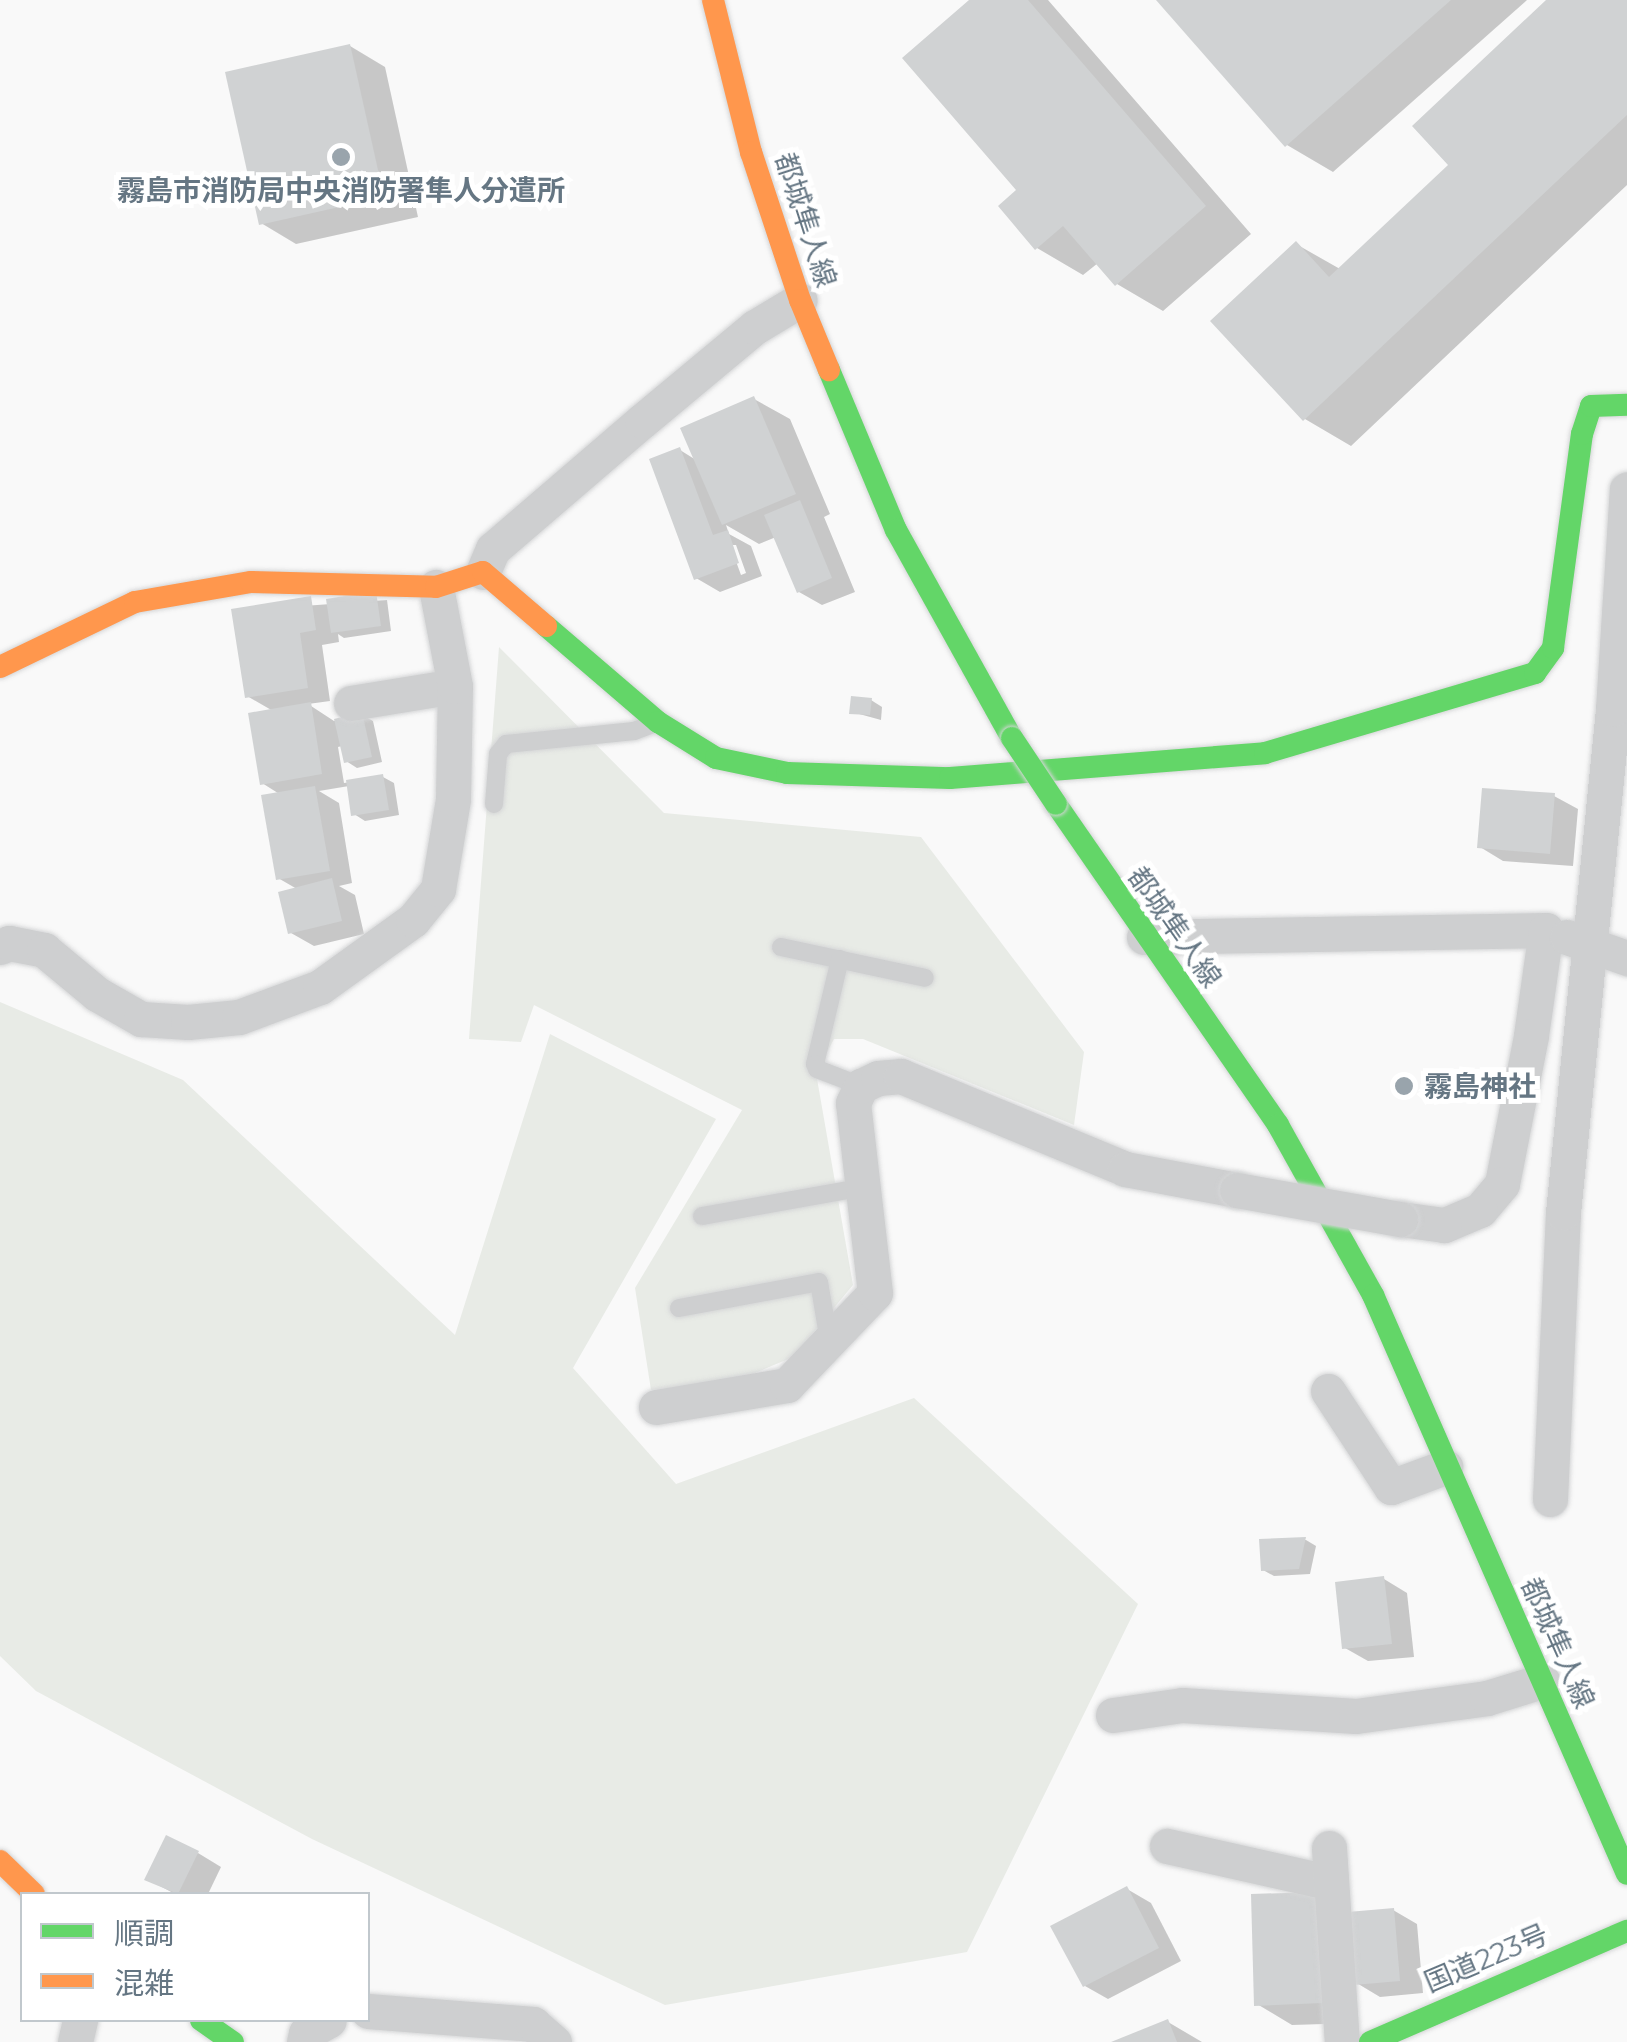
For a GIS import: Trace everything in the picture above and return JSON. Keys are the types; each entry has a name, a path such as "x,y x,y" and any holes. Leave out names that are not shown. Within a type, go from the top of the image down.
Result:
{"main road":[{"name":"都城隼人線","path":"713,0 752,152 800,300 896,530 1012,738 1144,937 1278,1125 1372,1295 1627,1874"},
{"path":"3,658 135,602 251,582 436,588 483,572 658,722 716,758 787,773 950,778 1265,752 1535,673 1553,648 1582,434 1591,406 1627,405"},
{"path":"0,1861 32,1892"},
{"name":"国道223号","path":"1376,2040 1627,1931"},
{"path":"204,2022 233,2042"}],"street":[{"path":"483,572 493,549 627,434 755,326 800,300"},
{"path":"1550,1498 1563,1214 1586,944 1620,698 1627,489"},
{"path":"0,947 9,944 44,950 98,994 141,1019 188,1022 238,1017 320,987 413,920 438,888 453,799 454,686 436,588"},
{"path":"351,703 454,686"},
{"path":"656,1407 787,1386 875,1293 853,1103 861,1086 878,1078 901,1076 1125,1168 1444,1225 1480,1210 1502,1184 1532,1036 1546,930"},
{"path":"1144,937 1546,930 1627,958"},
{"path":"1328,1391 1391,1488 1445,1467"},
{"path":"1113,1715 1182,1705 1356,1716 1487,1698 1542,1681"},
{"path":"1167,1846 1329,1865 1342,2042"},
{"path":"370,2012 533,2024 554,2042"},
{"path":"304,2042 306,2033 325,2022"}],"lane":[{"path":"494,804 498,754 506,744 634,731 658,722"},
{"path":"780,947 925,978"},
{"path":"840,959 815,1064 817,1069 861,1086"},
{"path":"702,1216 864,1187"},
{"path":"679,1308 819,1282 829,1342"}],"shaded area":[{"path":"499,647 664,813 921,837 1084,1052 1074,1125 863,1039 834,1039 816,1073 853,1285 793,1357 741,1379 651,1390 635,1288 742,1110 534,1005 521,1042 469,1039"},
{"path":"0,1002 183,1080 455,1335 550,1034 716,1119 573,1368 676,1484 914,1398 1138,1604 967,1952 665,2005 312,1839 36,1691 0,1656"}],"building":[{"path":"969,0 1028,0 1206,206 1115,286 1063,226 1035,250 998,206 1016,190 902,58"},
{"path":"1156,0 1451,0 1285,147"},
{"path":"1546,0 1627,0 1627,115 1303,421 1210,321 1296,241 1329,277 1448,165 1412,126"},
{"path":"350,44 384,197 259,225 225,72"},
{"path":"754,396 796,494 722,525 680,428"},
{"path":"680,447 713,535 728,530 739,563 694,580 649,459"},
{"path":"800,500 832,578 797,593 764,515"},
{"path":"376,591 381,626 331,633 326,599"},
{"path":"311,596 316,630 300,633 308,688 245,698 231,609"},
{"path":"851,696 872,698 870,715 849,714"},
{"path":"311,702 322,774 260,785 248,713"},
{"path":"362,712 372,757 344,763 334,719"},
{"path":"383,774 389,810 351,816 346,780"},
{"path":"315,786 330,871 276,880 261,795"},
{"path":"1482,788 1555,793 1550,854 1477,848"},
{"path":"332,878 342,921 288,934 278,892"},
{"path":"1306,1537 1299,1569 1261,1571 1259,1539"},
{"path":"1384,1576 1392,1644 1342,1649 1335,1582"},
{"path":"166,1835 199,1851 179,1892 144,1880"},
{"path":"1127,1886 1159,1948 1083,1987 1050,1926"},
{"path":"1318,1892 1322,2003 1254,2006 1251,1894"},
{"path":"1394,1908 1400,1981 1354,1985 1348,1912"},
{"path":"1168,2019 1177,2042 1111,2042"}],"traffic: fast":[{"path":"829,370 896,530 1012,738"},
{"path":"546,626 658,722 716,758 787,773 950,778 1265,753 1535,673 1553,648 1582,434 1591,406 1627,405"},
{"path":"1012,738 1056,804"},
{"path":"1056,804 1278,1125 1373,1295 1627,1874"},
{"path":"1370,2042 1627,1931"},
{"path":"204,2022 233,2042"}],"traffic: slow":[{"path":"713,0 751,152 800,300 829,370"},
{"path":"0,667 135,602 251,582 436,587 483,572 546,626"},
{"path":"0,1861 32,1892"}],"place":[{"name":"霧島市消防局中央消防署隼人分遣所","path":"341,157"},
{"name":"霧島神社","path":"1404,1086"}]}
